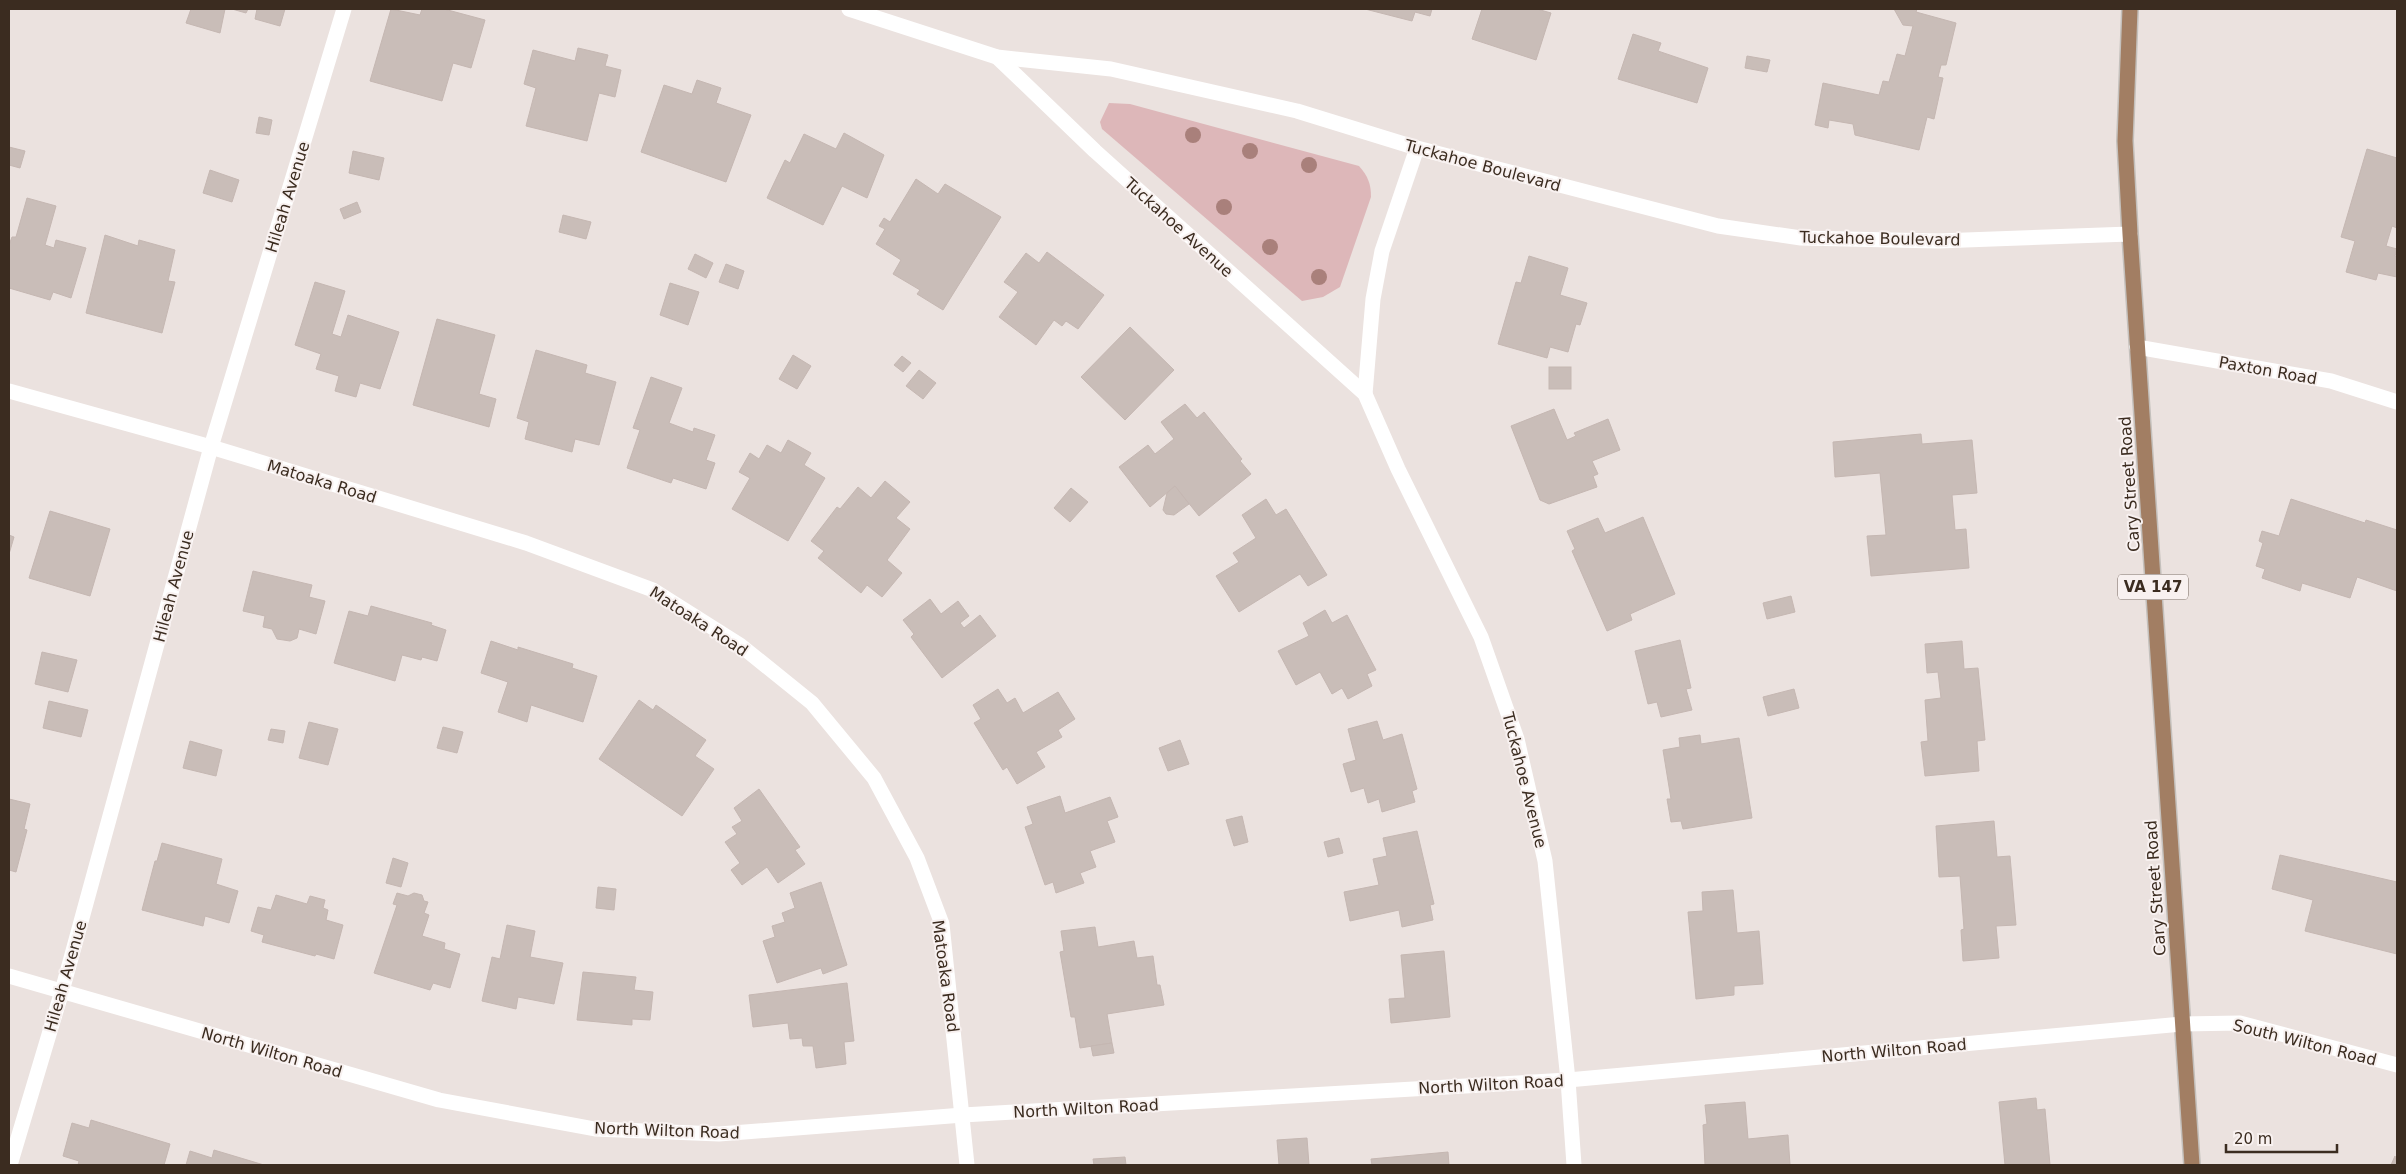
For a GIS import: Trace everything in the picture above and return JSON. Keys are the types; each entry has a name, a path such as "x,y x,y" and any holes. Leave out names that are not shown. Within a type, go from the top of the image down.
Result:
{"main road":[{"name":"Cary Street Road","path":"2130,9 2125,141 2192,1165"}],"street":[{"name":"Hileah Avenue","path":"10,1165 62,991 211,447 344,9"},
{"name":"Tuckahoe Boulevard","path":"849,9 997,57 1111,69 1297,111 1417,148 1718,226 1801,238 1938,241 2130,234"},
{"name":"Tuckahoe Avenue","path":"997,57 1095,151 1365,394 1398,468 1481,637 1518,739 1545,861 1568,1080 1574,1165"},
{"name":"Tuckahoe Avenue","path":"1365,394 1373,299 1382,252 1417,148"},
{"name":"Paxton Road","path":"2137,347 2331,381 2397,402"},
{"name":"Matoaka Road","path":"9,390 211,447 526,543 653,590 740,645 812,704 874,778 918,858 942,924 967,1165"},
{"name":"North Wilton Road","path":"9,976 439,1100 595,1129 719,1134 963,1115 1568,1080 2182,1024"},
{"name":"South Wilton Road","path":"2182,1024 2240,1023 2397,1065"}],"shaded area":[{"path":"1109,103 1130,104 1359,166 1368,180 1371,197 1340,287 1323,297 1302,301 1102,129 1100,122"}],"building":[{"path":"191,9 225,9 220,33 186,23"},
{"path":"232,9 248,9 246,13"},
{"path":"257,9 285,9 280,26 255,19"},
{"path":"391,9 420,15 422,9 444,9 485,20 471,68 453,63 442,101 370,81"},
{"path":"1365,9 1432,9 1430,16 1415,12 1412,21"},
{"path":"1482,9 1537,9 1551,13 1536,60 1472,39"},
{"path":"1894,9 1917,9 1916,12 1956,23 1946,65 1941,65 1938,77 1943,78 1934,119 1927,117 1919,150 1855,135 1853,124 1829,120 1828,128 1815,125 1823,83 1879,95 1883,81 1889,82 1897,54 1905,56 1913,26 1903,25"},
{"path":"1633,34 1661,43 1658,51 1708,68 1697,103 1618,79"},
{"path":"578,48 608,55 605,66 621,70 615,97 599,93 587,141 526,126 536,88 524,84 533,50 575,61"},
{"path":"1747,56 1770,60 1767,72 1745,68"},
{"path":"697,80 721,88 716,103 751,115 726,182 641,152 664,85 692,94"},
{"path":"259,117 272,120 269,135 256,133"},
{"path":"844,133 884,155 867,198 842,186 823,225 767,198 785,160 790,163 804,134 836,149"},
{"path":"9,147 25,151 20,168 9,165"},
{"path":"2367,149 2397,158 2397,228 2392,226 2386,246 2397,249 2395,256 2397,257 2397,277 2378,273 2376,280 2346,272 2355,241 2341,237"},
{"path":"353,151 384,158 379,180 349,173"},
{"path":"210,170 239,180 232,202 203,193"},
{"path":"916,179 938,194 945,184 1001,217 943,310 917,294 920,290 893,274 901,260 876,244 885,229 879,226 884,218 890,222"},
{"path":"27,198 56,206 45,245 54,248 56,240 86,248 71,298 53,292 50,300 9,288 9,245 12,237 16,237"},
{"path":"357,202 361,212 344,219 340,209"},
{"path":"563,215 591,222 586,239 559,232"},
{"path":"105,235 138,246 139,240 175,250 168,281 175,282 162,333 86,313"},
{"path":"1047,252 1104,295 1078,329 1066,321 1062,326 1054,320 1036,345 999,317 1018,292 1004,282 1026,253 1039,263"},
{"path":"695,254 713,263 706,278 688,269"},
{"path":"1529,256 1568,268 1560,295 1587,303 1580,325 1576,324 1568,352 1550,347 1547,358 1498,344 1516,282 1521,283"},
{"path":"726,264 744,271 738,289 719,282"},
{"path":"315,282 345,291 332,334 341,337 348,315 399,332 380,389 360,383 356,397 335,391 339,376 316,369 321,354 295,345"},
{"path":"670,283 699,292 688,325 660,315"},
{"path":"437,319 495,335 479,394 496,399 489,427 413,405"},
{"path":"1130,327 1174,370 1125,420 1081,377"},
{"path":"536,350 587,365 585,373 616,382 599,445 575,439 572,452 525,439 529,422 517,418"},
{"path":"793,355 811,366 797,389 779,379"},
{"path":"902,356 911,363 903,372 894,365"},
{"path":"1549,367 1571,367 1571,389 1549,389"},
{"path":"919,370 936,383 923,399 906,386"},
{"path":"651,377 682,388 669,423 693,432 694,428 715,435 706,460 715,463 706,489 673,478 671,483 627,468 640,430 633,428"},
{"path":"1185,404 1197,418 1204,412 1242,459 1240,461 1251,474 1199,516 1175,486 1150,507 1119,467 1148,445 1155,454 1174,439 1161,422"},
{"path":"1554,409 1567,440 1576,436 1574,433 1608,419 1620,450 1592,461 1598,474 1593,476 1597,487 1549,504 1540,500 1511,426"},
{"path":"1921,434 1922,444 1972,440 1977,493 1952,495 1955,530 1966,529 1969,568 1871,576 1867,536 1886,535 1880,473 1835,477 1833,442"},
{"path":"788,440 811,453 804,465 825,478 788,541 732,509 750,478 739,472 750,453 759,459 767,445 781,453"},
{"path":"885,481 910,502 896,518 910,529 887,560 902,573 882,597 867,585 861,593 818,558 824,551 811,541 837,507 840,509 858,487 871,498"},
{"path":"1175,486 1189,504 1174,515 1166,514 1163,510 1167,493"},
{"path":"1071,488 1088,502 1070,522 1054,508"},
{"path":"1266,499 1276,515 1286,509 1327,575 1308,586 1300,574 1239,612 1216,576 1239,562 1233,553 1256,538 1242,515"},
{"path":"2291,499 2365,523 2366,520 2397,530 2397,591 2357,577 2350,598 2302,583 2300,591 2262,578 2265,569 2256,566 2263,543 2259,541 2262,531 2279,536"},
{"path":"50,511 110,529 90,596 29,578"},
{"path":"1643,517 1675,594 1630,614 1632,620 1607,631 1572,551 1575,549 1567,531 1598,518 1605,533"},
{"path":"9,535 14,537 9,554"},
{"path":"253,571 312,585 309,597 325,601 316,634 299,629 297,638 290,641 277,639 272,629 263,627 265,616 243,611"},
{"path":"1791,596 1795,612 1767,619 1763,603"},
{"path":"930,599 941,614 958,601 969,616 960,623 964,628 980,615 996,636 942,678 911,637 914,634 903,620"},
{"path":"371,606 432,623 431,625 446,630 437,661 422,657 421,660 402,655 395,681 334,663 349,611 368,616"},
{"path":"1325,610 1332,623 1347,615 1376,670 1367,674 1372,686 1348,699 1342,688 1332,694 1320,672 1296,685 1278,651 1309,636 1303,623"},
{"path":"1680,640 1691,688 1686,689 1692,710 1661,717 1657,702 1648,704 1635,651"},
{"path":"491,641 518,650 518,647 573,664 572,668 597,676 583,722 531,705 527,722 498,712 508,682 481,673"},
{"path":"1962,641 1964,669 1978,668 1985,740 1977,741 1979,771 1925,776 1921,742 1928,741 1925,700 1941,698 1938,672 1927,673 1925,644"},
{"path":"42,652 77,660 68,692 35,684"},
{"path":"998,689 1007,703 1015,698 1023,713 1058,692 1075,719 1058,730 1062,737 1036,752 1045,767 1017,784 1007,767 1003,770 974,723 981,719 973,705"},
{"path":"1794,689 1799,708 1768,716 1763,697"},
{"path":"639,700 653,710 656,705 706,740 695,756 714,769 682,816 599,759"},
{"path":"49,701 88,710 81,737 43,728"},
{"path":"1377,721 1383,740 1402,734 1417,789 1412,791 1415,802 1382,812 1379,799 1368,803 1364,788 1351,792 1343,764 1356,760 1348,729"},
{"path":"309,722 338,729 328,765 299,758"},
{"path":"443,727 463,732 457,753 437,748"},
{"path":"271,729 285,731 283,743 268,740"},
{"path":"1700,735 1701,744 1739,738 1752,818 1683,829 1681,821 1671,822 1667,799 1671,799 1663,750 1680,747 1679,738"},
{"path":"1180,740 1189,764 1168,771 1159,748"},
{"path":"190,741 222,750 216,776 183,768"},
{"path":"759,789 800,847 795,850 805,864 778,883 767,867 742,885 731,870 740,863 725,842 737,834 732,827 742,821 734,808"},
{"path":"1060,796 1065,813 1110,797 1118,817 1107,821 1115,842 1090,851 1096,867 1080,873 1084,883 1056,893 1053,882 1045,885 1025,827 1033,824 1027,807"},
{"path":"9,799 30,804 24,829 27,830 16,872 9,870"},
{"path":"1242,816 1248,842 1234,846 1226,820"},
{"path":"1994,821 1997,857 2010,856 2016,925 1996,926 1999,958 1963,961 1961,930 1964,929 1960,876 1939,877 1936,826"},
{"path":"1417,831 1434,904 1430,905 1433,920 1402,927 1399,910 1350,921 1344,892 1379,885 1373,859 1387,856 1383,838"},
{"path":"1339,838 1343,853 1328,857 1324,842"},
{"path":"162,843 222,859 216,884 238,891 229,923 205,916 203,926 142,910 155,861 157,861"},
{"path":"2280,855 2397,882 2397,954 2305,931 2313,900 2272,889"},
{"path":"393,858 408,863 401,887 386,883"},
{"path":"821,882 847,965 823,974 821,968 777,983 763,941 775,937 772,926 785,922 782,913 795,908 790,893"},
{"path":"598,887 616,889 614,910 596,908"},
{"path":"1733,890 1737,933 1759,931 1763,984 1734,986 1734,995 1696,999 1688,912 1703,911 1702,892"},
{"path":"397,893 408,896 414,893 422,895 424,901 428,902 424,913 429,915 422,936 445,943 444,949 460,954 450,988 433,983 430,990 374,973 397,905 393,904"},
{"path":"276,895 307,904 310,896 325,900 323,908 328,910 326,920 343,925 334,959 262,942 264,935 251,931 258,907 271,910"},
{"path":"507,925 535,931 530,957 563,963 554,1004 518,997 516,1009 482,1001 492,957 500,959"},
{"path":"1095,927 1098,947 1134,941 1137,958 1153,956 1157,985 1160,985 1164,1005 1107,1014 1112,1043 1080,1048 1075,1017 1071,1017 1060,952 1064,951 1061,931"},
{"path":"1444,951 1450,1017 1391,1023 1389,999 1405,998 1401,955"},
{"path":"583,972 636,977 634,990 653,992 650,1020 632,1019 632,1025 577,1020"},
{"path":"847,983 854,1041 844,1042 846,1064 816,1068 813,1046 803,1046 802,1038 790,1039 788,1023 753,1027 749,995"},
{"path":"1112,1043 1114,1053 1093,1056 1091,1046"},
{"path":"2036,1098 2037,1110 2045,1109 2050,1165 2005,1165 1999,1102"},
{"path":"1745,1102 1748,1139 1788,1135 1790,1165 1705,1165 1703,1125 1707,1124 1705,1105"},
{"path":"91,1120 170,1144 164,1165 78,1165 79,1161 63,1156 72,1123 89,1128"},
{"path":"1307,1138 1309,1165 1279,1165 1277,1140"},
{"path":"214,1150 264,1165 186,1165 190,1151 212,1158"},
{"path":"1448,1152 1449,1165 1372,1165 1371,1159"},
{"path":"2395,1156 2397,1165 2391,1165"},
{"path":"1125,1157 1126,1165 1094,1165 1093,1159"}]}
